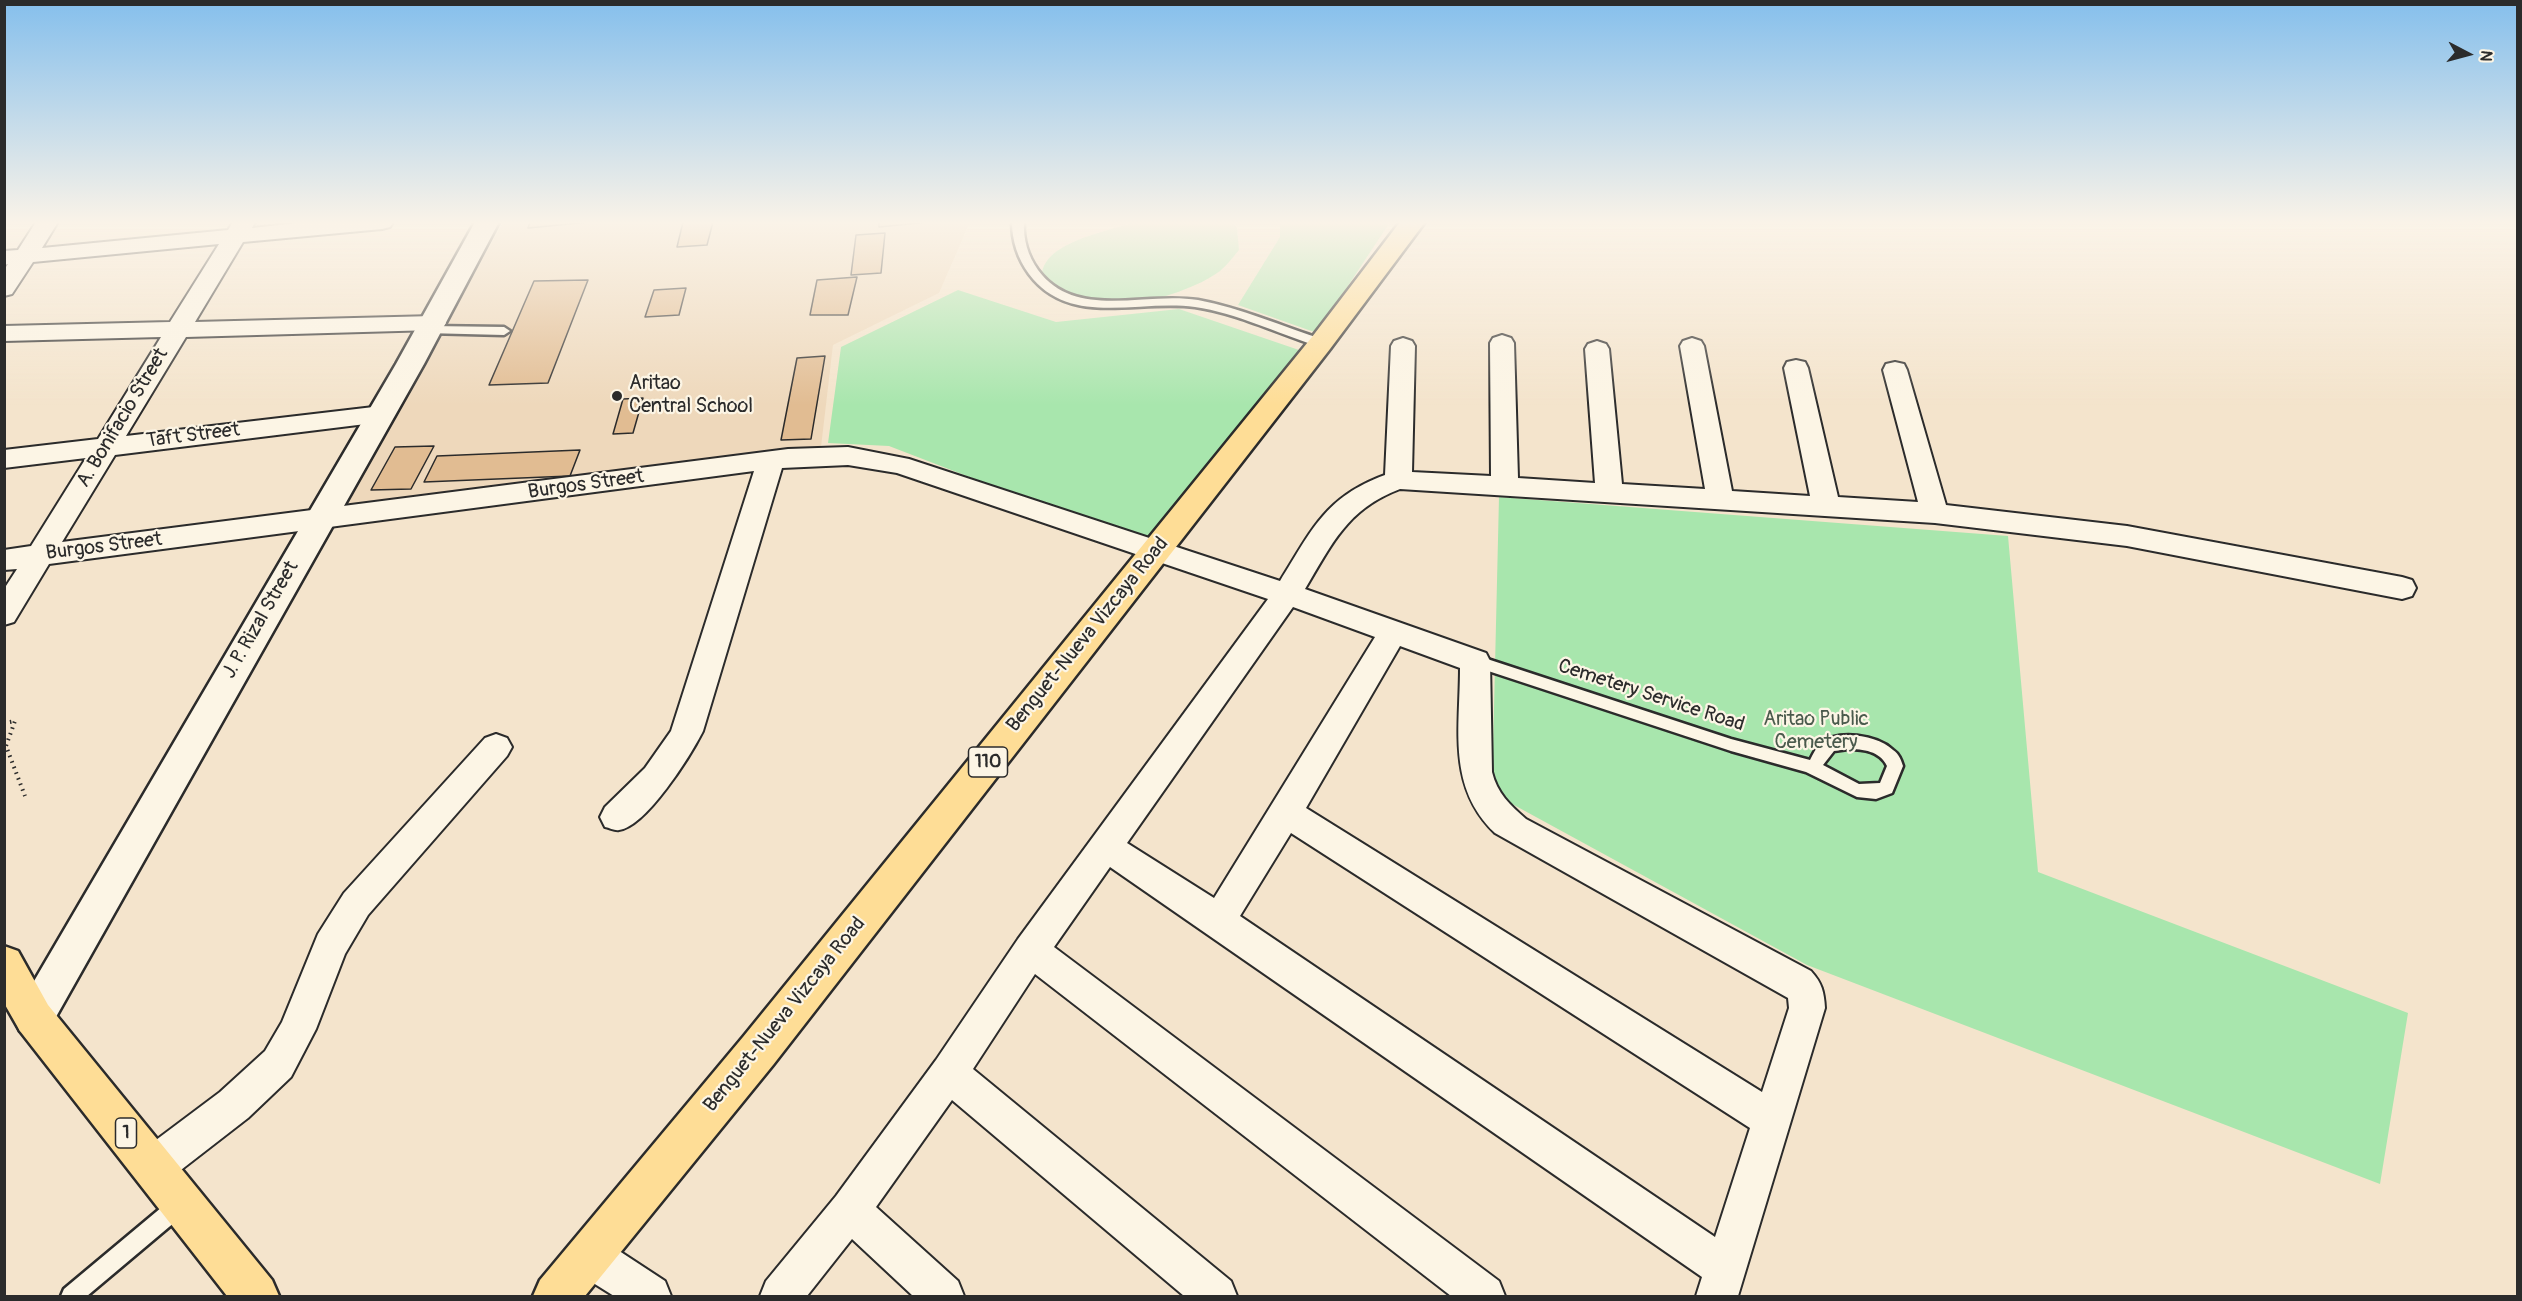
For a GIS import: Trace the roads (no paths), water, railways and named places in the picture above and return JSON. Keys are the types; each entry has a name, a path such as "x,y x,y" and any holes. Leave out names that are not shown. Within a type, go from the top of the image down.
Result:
{"main road":[{"name":"Benguet-Nueva Vizcaya Road","path":"556,1296 758,1051 1367,283"},
{"name":"1","path":"4,964 34,1018 256,1296"}],"street":[{"name":"A. Bonifacio Street","path":"4,614 206,283"},
{"name":"J. P. Rizal Street","path":"34,1018 318,521 432,327 455,283"},
{"path":"4,334 177,329 432,327"},
{"path":"1502,344 1505,487"},
{"path":"1398,480 1404,346"},
{"path":"1692,346 1720,500"},
{"path":"1597,349 1609,494"},
{"path":"1796,368 1826,505"},
{"path":"1895,370 1935,513"},
{"name":"Taft Street","path":"4,459 382,414"},
{"name":"Burgos Street","path":"4,560 771,461 848,456 878,459 1287,594 1475,661"},
{"path":"617,817 664,771 674,758 687,731 771,461"},
{"path":"781,1296 850,1210 949,1073 1031,950 1287,594 1331,522 1352,501 1371,490 1398,480 1935,513 2127,536 2402,588"},
{"path":"1219,921 1393,632"},
{"path":"1105,846 1219,921 1722,1283 1807,1008 1808,998 1803,987 1514,829 1493,812 1477,784 1475,661"},
{"path":"154,1166 234,1105 278,1064 298,1029 309,995 332,945 356,904 496,747"},
{"path":"1286,813 1772,1120"},
{"path":"1031,950 1484,1296"},
{"path":"949,1073 1216,1296"},
{"path":"850,1210 943,1296"},
{"path":"589,1256 651,1296"}],"lane":[{"path":"1040,283 1046,290 1061,297 1114,305 1164,301 1198,304 1321,343"},
{"path":"432,327 504,331"},
{"name":"Cemetery Service Road","path":"1475,661 1734,746 1814,768 1845,785 1874,793 1886,788 1895,766 1887,752 1868,745 1837,743 1827,747 1814,768"},
{"path":"71,1296 183,1203"}],"place":[{"name":"Aritao Central School","path":"617,396"}],"park label":[{"name":"Aritao Public Cemetery","path":"1816,732"}]}
